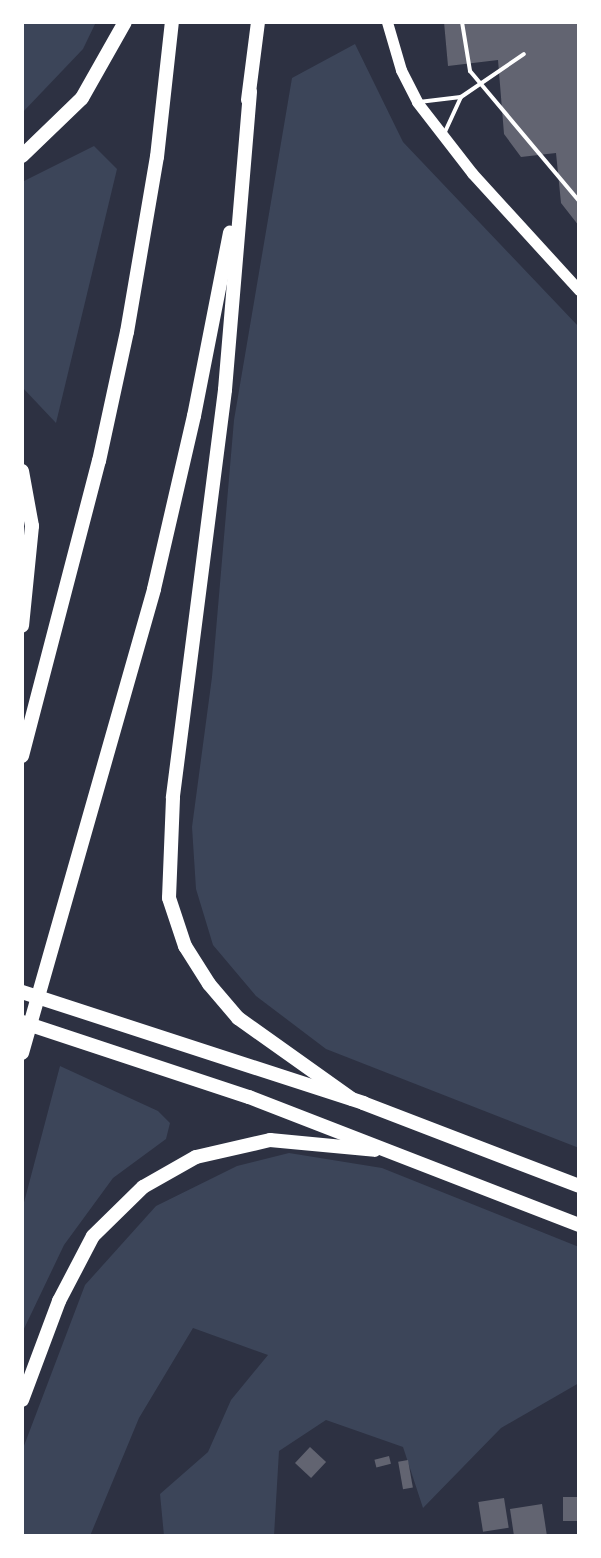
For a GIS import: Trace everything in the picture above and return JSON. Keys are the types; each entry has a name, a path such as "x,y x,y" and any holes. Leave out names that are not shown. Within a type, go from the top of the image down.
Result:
{"highway":[{"path":"22,156 82,98 125,22"},
{"path":"22,756 99,461 127,332 157,157 172,22"},
{"path":"258,22 225,390 173,798 169,898 185,946 209,984 238,1018 352,1099"},
{"path":"22,1053 114,737 173,507 213,325 250,92"},
{"path":"22,471 32,526 22,626"},
{"path":"22,992 352,1099 579,1186"},
{"path":"22,1022 223,1088 579,1225"},
{"path":"22,1400 59,1301 93,1236 143,1187 196,1157 270,1140 395,1152"}],"main road":[{"path":"387,22 401,70 417,102 534,243 579,290"}],"lane":[{"path":"462,22 470,71 579,201"},
{"path":"417,102 461,97 524,54"},
{"path":"443,136 455,116 461,97"}],"shaded area":[{"path":"22,22 96,22 83,49 22,113"},
{"path":"355,44 403,142 579,327 579,1148 326,1049 256,996 213,945 196,889 192,827 212,677 234,420 292,78"},
{"path":"94,146 117,169 56,423 22,387 22,182"},
{"path":"60,1066 158,1111 170,1123 166,1139 113,1178 64,1245 22,1333 22,1210"},
{"path":"289,1153 382,1168 579,1247 579,1383 501,1428 423,1508 403,1447 326,1420 279,1451 274,1536 164,1536 160,1494 208,1452 231,1400 268,1355 193,1328 139,1418 90,1536 22,1536 22,1451 85,1285 156,1206 237,1166"}],"building":[{"path":"444,22 579,22 579,226 561,203 556,153 521,157 504,134 498,60 448,66"},
{"path":"310,1447 326,1462 311,1478 295,1463"},
{"path":"389,1456 391,1464 376,1467 374,1460"},
{"path":"408,1460 413,1488 403,1489 398,1462"},
{"path":"563,1497 579,1497 579,1521 563,1521"},
{"path":"504,1498 509,1528 483,1532 478,1502"},
{"path":"542,1504 547,1536 514,1536 510,1509"}]}
